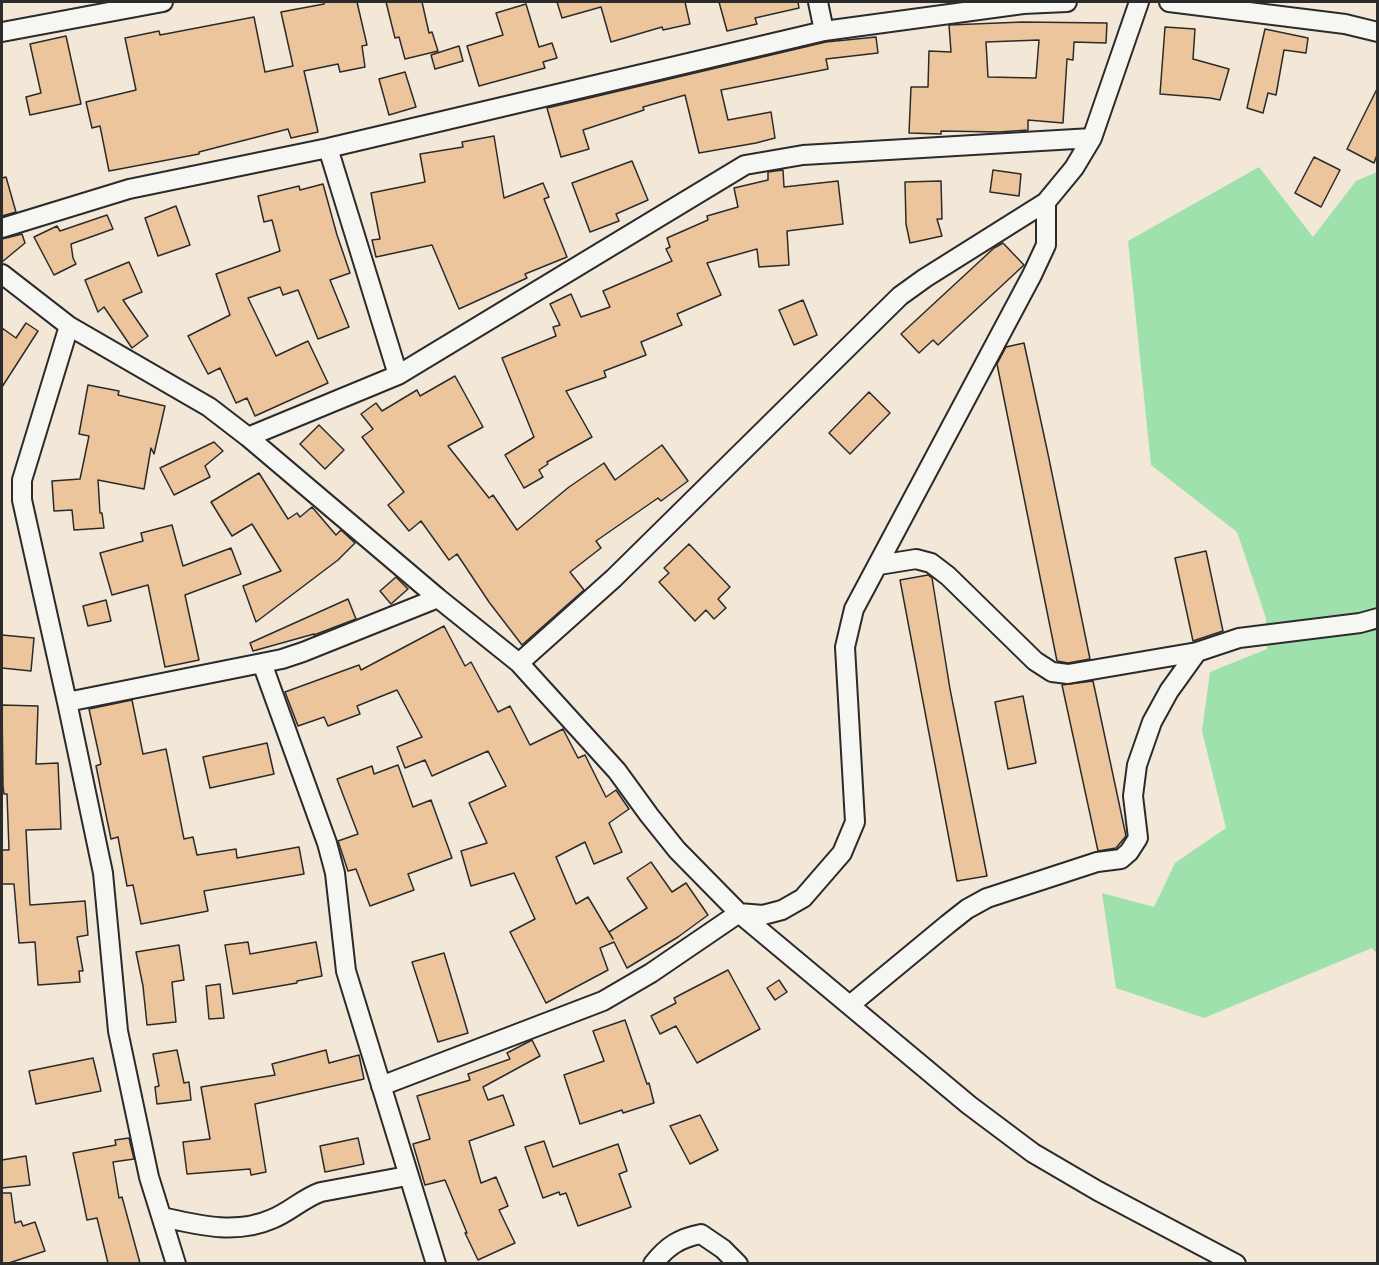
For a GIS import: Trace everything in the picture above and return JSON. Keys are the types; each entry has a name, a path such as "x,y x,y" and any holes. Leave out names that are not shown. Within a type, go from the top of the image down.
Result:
{"street":[{"path":"2,33 163,2"},
{"path":"818,2 824,31"},
{"path":"2,228 129,189 328,148 824,31 1023,3 1067,2"},
{"path":"519,663 614,578 900,296 924,278 1046,202 1074,168 1092,138 1139,2"},
{"path":"1168,2 1345,24 1377,32"},
{"path":"248,437 398,375 745,165 803,156 1092,138"},
{"path":"328,148 398,375"},
{"path":"381,1086 603,1001 651,973 740,913 763,915 782,910 803,898 842,853 855,822 845,647 854,609 1032,276 1046,245 1046,202"},
{"path":"2,274 69,326 209,407 519,663 617,771 677,850 740,913 969,1105 1033,1153 1098,1191 1236,1263"},
{"path":"69,326 22,480 22,500 103,873 118,1031 149,1177 176,1263"},
{"path":"879,565 916,559 931,563 948,576 1035,661 1052,672 1068,674 1197,652 1239,638 1360,623 1377,618"},
{"path":"67,702 262,663 303,652 438,598"},
{"path":"850,1005 948,924 987,898 1097,862 1121,859 1129,852 1138,838 1133,796 1137,765 1152,722 1169,691 1197,652"},
{"path":"262,663 327,843 335,873 346,971 407,1176 436,1263"},
{"path":"162,1217 198,1225 232,1229 256,1225 274,1219 310,1196 321,1192 407,1176"},
{"path":"653,1263 661,1253 683,1238 701,1234 738,1263"}],"green space":[{"path":"1259,167 1313,237 1356,181 1377,172 1377,954 1372,948 1204,1018 1116,988 1102,893 1154,907 1175,863 1226,828 1202,731 1210,672 1267,649 1266,618 1237,532 1151,465 1128,241"}],"building":[{"path":"324,2 357,2 367,45 362,46 365,67 340,72 338,64 304,71 318,132 291,138 288,129 199,152 199,154 109,171 100,126 92,128 86,102 136,90 125,38 159,31 160,35 254,17 265,72 293,66 281,12 324,4"},
{"path":"386,2 422,2 429,33 432,32 438,51 405,59 399,37 395,38"},
{"path":"557,2 685,2 690,24 663,30 662,27 611,42 601,7 562,18"},
{"path":"719,2 798,2 799,8 755,18 757,24 727,31"},
{"path":"526,4 539,47 552,43 557,58 543,62 545,68 479,86 467,46 503,35 496,13"},
{"path":"1023,22 1107,23 1106,43 1074,42 1073,60 1067,59 1063,123 1028,120 1028,130 941,131 941,134 909,133 911,87 928,87 929,51 951,52 949,25","holes":["1039,40 1036,78 988,77 986,42"]},
{"path":"1165,27 1195,29 1193,59 1229,69 1220,100 1160,94"},
{"path":"1265,29 1308,38 1306,53 1284,50 1276,95 1268,93 1263,113 1247,108"},
{"path":"66,36 81,104 30,115 26,97 41,93 30,44"},
{"path":"876,37 878,53 826,59 828,69 721,90 728,120 771,112 775,138 699,153 685,95 643,107 644,110 583,130 589,149 561,157 547,108 826,42"},
{"path":"459,46 463,61 435,69 431,55"},
{"path":"405,72 416,107 389,115 379,79"},
{"path":"1377,89 1377,155 1374,163 1347,149"},
{"path":"494,136 504,198 543,183 549,197 544,199 567,257 525,274 527,278 459,309 432,245 376,257 372,240 380,239 371,193 425,182 420,154 463,147 462,142"},
{"path":"1314,157 1340,170 1321,207 1295,193"},
{"path":"632,161 648,200 616,214 619,221 590,232 572,183"},
{"path":"783,170 784,187 838,181 843,224 787,231 789,265 759,267 757,249 707,263 721,295 677,314 682,325 641,342 646,355 604,371 606,377 566,391 592,437 547,462 548,464 539,470 543,477 524,488 505,455 534,437 502,358 556,336 553,327 560,325 550,304 571,294 581,317 610,307 603,291 672,261 666,249 670,247 667,238 708,220 707,216 738,207 734,188 768,180 768,172"},
{"path":"993,170 1021,174 1019,196 990,192"},
{"path":"6,177 16,212 2,216 2,178"},
{"path":"941,181 942,219 937,219 942,236 910,243 906,224 905,182"},
{"path":"323,184 350,273 330,280 349,327 318,339 298,290 283,295 280,287 248,298 276,356 308,341 328,383 255,416 247,398 236,403 220,368 208,374 188,336 230,315 216,274 280,251 272,220 264,222 258,196 299,186 300,190"},
{"path":"176,206 190,245 158,256 145,218"},
{"path":"107,215 113,229 71,244 76,264 54,275 34,237 57,226 60,231"},
{"path":"22,234 25,243 2,262 2,239"},
{"path":"1003,243 1024,265 938,345 933,340 919,353 901,334 994,248"},
{"path":"129,262 142,292 123,300 148,336 132,348 104,307 98,312 85,280"},
{"path":"803,300 817,335 794,345 779,310"},
{"path":"26,323 38,331 2,387 2,328 16,338"},
{"path":"1024,343 1090,659 1068,663 1057,661 997,364 1006,347"},
{"path":"455,376 483,427 448,446 489,498 493,495 517,530 569,487 604,463 615,480 662,445 688,481 661,501 658,498 596,541 601,548 570,572 584,590 522,645 489,602 457,554 449,560 421,521 409,531 388,505 404,492 362,437 373,429 361,414 376,403 382,411 417,390 420,396"},
{"path":"88,385 119,391 118,395 165,406 154,454 151,448 144,489 98,480 100,513 102,513 104,528 74,530 72,510 54,511 52,481 80,479 89,436 79,434"},
{"path":"869,392 890,413 850,454 829,433"},
{"path":"319,425 344,450 325,469 300,444"},
{"path":"214,442 223,451 205,466 210,477 174,495 160,468"},
{"path":"259,473 288,519 297,513 300,517 312,507 336,535 341,530 355,543 338,560 256,622 243,586 281,571 252,524 232,536 211,502"},
{"path":"172,525 183,566 231,548 241,574 185,595 199,660 165,667 148,585 112,595 100,553 143,541 141,533"},
{"path":"689,544 730,587 718,599 726,608 714,619 706,610 695,621 659,582 669,573 664,568"},
{"path":"1206,551 1223,631 1193,641 1175,558"},
{"path":"928,575 932,578 950,689 987,876 957,881 900,580"},
{"path":"396,577 408,589 391,604 380,591"},
{"path":"348,599 356,619 314,635 253,651 250,643"},
{"path":"106,600 111,621 88,626 83,606"},
{"path":"444,626 465,666 471,662 498,712 510,706 530,745 563,729 578,758 585,755 606,797 616,790 629,809 609,823 622,852 594,864 585,842 556,857 576,904 588,897 613,939 609,932 647,908 627,878 651,862 672,892 686,883 708,915 678,937 627,968 614,942 600,948 608,970 546,1003 510,932 535,919 514,873 471,886 461,851 487,843 469,803 506,786 488,751 432,776 425,760 405,768 397,747 422,737 397,690 357,706 360,714 328,726 324,717 298,726 285,692 359,665 361,670"},
{"path":"2,635 34,638 31,671 2,668"},
{"path":"1093,681 1126,836 1116,848 1098,851 1062,685"},
{"path":"1023,696 1036,763 1008,769 995,702"},
{"path":"132,700 143,754 166,749 184,839 193,837 197,855 236,849 237,858 299,847 304,874 204,891 208,911 141,924 133,885 127,886 118,837 111,839 96,766 101,764 89,709"},
{"path":"2,705 38,706 36,764 58,763 61,829 26,830 30,905 85,901 88,935 77,937 83,971 79,971 80,982 38,985 35,942 19,943 14,884 2,884 2,850 9,850 7,794 4,794 3,786"},
{"path":"267,743 274,774 210,788 203,757"},
{"path":"398,765 413,807 431,800 452,858 408,874 414,890 370,906 356,869 348,871 338,841 358,834 337,779 372,766 374,774"},
{"path":"248,942 250,954 316,942 322,976 297,981 297,983 233,994 225,945"},
{"path":"179,945 184,980 172,982 176,1022 147,1025 143,986 136,952"},
{"path":"444,953 468,1033 438,1042 412,962"},
{"path":"728,970 760,1029 697,1063 676,1026 660,1034 651,1016 676,1003 674,998"},
{"path":"779,980 787,992 775,1000 767,988"},
{"path":"220,984 224,1018 209,1019 206,986"},
{"path":"625,1020 647,1084 649,1083 654,1103 623,1113 622,1110 580,1124 564,1075 604,1061 593,1031"},
{"path":"532,1040 540,1056 483,1087 488,1100 503,1095 514,1125 469,1141 481,1183 496,1177 508,1206 499,1210 515,1243 478,1260 445,1180 425,1185 413,1144 430,1139 417,1096 470,1080 468,1074 510,1059 507,1053"},
{"path":"177,1050 184,1083 189,1082 191,1100 157,1104 155,1087 159,1086 153,1054"},
{"path":"326,1050 329,1063 359,1055 364,1079 255,1104 266,1172 251,1175 250,1169 187,1174 183,1142 210,1139 201,1087 275,1075 272,1064"},
{"path":"93,1058 101,1091 36,1104 29,1071"},
{"path":"700,1115 718,1150 690,1164 670,1126"},
{"path":"129,1138 134,1159 113,1162 119,1198 122,1197 140,1263 108,1263 97,1218 87,1220 73,1153 116,1145 115,1140"},
{"path":"358,1138 364,1164 325,1172 320,1146"},
{"path":"544,1141 553,1167 618,1144 627,1171 619,1174 631,1207 578,1226 566,1193 560,1195 559,1192 543,1198 525,1147"},
{"path":"26,1156 30,1185 2,1188 2,1160"},
{"path":"2,1193 11,1193 15,1223 21,1221 23,1226 35,1222 45,1251 9,1263 2,1263"}]}
